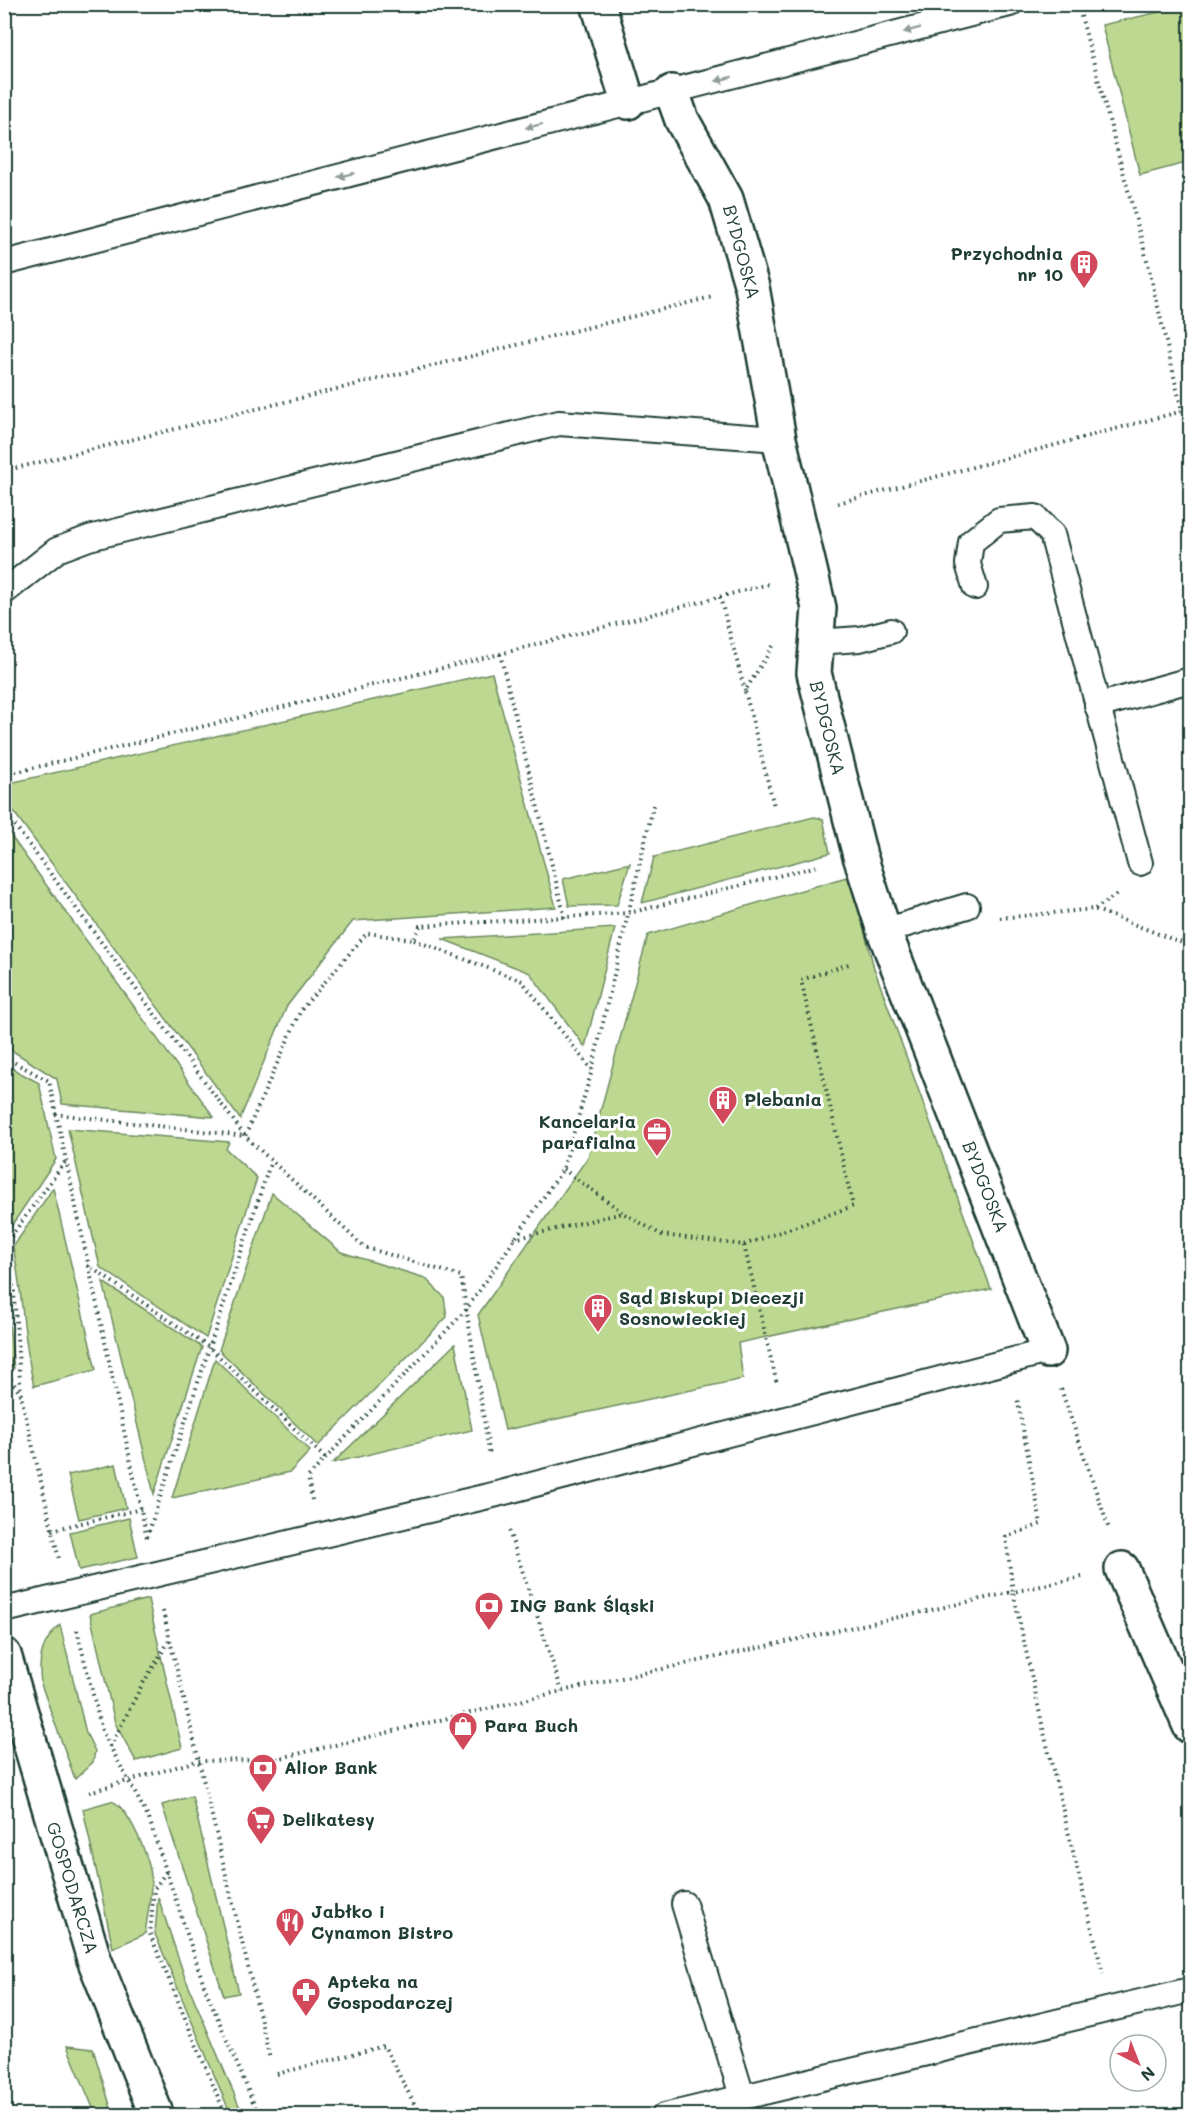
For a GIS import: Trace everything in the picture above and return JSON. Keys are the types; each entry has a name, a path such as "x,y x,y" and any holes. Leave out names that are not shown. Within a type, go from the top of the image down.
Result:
{"street":[{"path":"598,4 628,102"},
{"name":"BYDGOSKA","path":"672,92 682,120 726,199 752,287 779,439 819,608 813,673 860,856 888,940 1048,1351"},
{"path":"1122,1569 1191,1726"},
{"name":"GOSPODARCZA","path":"4,1655 94,1959 157,2115"}],"lane":[{"path":"4,263 1010,4"},
{"path":"4,592 57,550 89,538 559,423 779,439"},
{"path":"975,587 968,564 971,542 999,520 1035,517 1052,534 1140,863"},
{"path":"816,642 860,639 891,631"},
{"path":"1097,706 1191,680"},
{"path":"888,940 967,906"},
{"path":"4,1610 497,1494 1048,1351"},
{"path":"684,1904 742,2096"},
{"path":"664,2115 1111,2007 1191,1990"}],"path":[{"path":"1081,16 1148,264 1182,411"},
{"path":"4,471 752,287"},
{"path":"796,515 1191,409"},
{"path":"4,775 500,654 771,584"},
{"path":"720,597 774,806"},
{"path":"745,691 778,637"},
{"path":"500,654 565,918"},
{"path":"319,1536 308,1477 466,1310 513,1239 564,1169 592,1070 654,801"},
{"path":"4,811 245,1136 364,1247 461,1276 497,1494 562,1691"},
{"path":"414,940 420,926 629,913 860,856"},
{"path":"967,906 970,921 1094,909 1191,946"},
{"path":"245,1136 301,1010 367,933 414,940 522,981 592,1070"},
{"path":"564,1169 623,1213 662,1235 744,1245 853,1206 801,980 888,940"},
{"path":"4,1057 49,1081 148,1545"},
{"path":"55,1114 245,1136"},
{"path":"147,1538 271,1161"},
{"path":"60,1563 21,1396 14,1292 5,1245 65,1162"},
{"path":"513,1239 623,1213"},
{"path":"744,1245 785,1419"},
{"path":"87,1265 209,1347 325,1458"},
{"path":"80,1795 128,1779 197,1761 272,1760 562,1691 1122,1569 1048,1351"},
{"path":"1010,1361 1041,1524 1006,1537 1014,1592 1045,1737 1111,2007"},
{"path":"4,1369 21,1396"},
{"path":"52,1530 141,1509"},
{"path":"162,1608 270,2059"},
{"path":"76,1629 99,1722 110,1748 149,1819 205,1988 260,2115"},
{"path":"110,1748 142,1686 170,1640"},
{"path":"166,1872 154,1889 150,1934 226,2115"},
{"path":"277,2074 384,2046 418,2111"}],"green space":[{"path":"1190,5 1190,162 1140,175 1102,25"},
{"path":"492,673 556,907 353,921 287,1006 240,1119 5,800 5,784"},
{"path":"814,817 823,819 830,853 642,903 654,857"},
{"path":"5,828 214,1117 62,1104 57,1079 5,1046"},
{"path":"630,863 617,905 569,906 563,879"},
{"path":"850,876 874,968 991,1289 738,1343 743,1379 505,1430 478,1315 588,1157 648,935"},
{"path":"615,928 585,1047 530,973 442,939"},
{"path":"4,1064 39,1083 56,1159 10,1228 4,1207"},
{"path":"68,1129 229,1142 226,1149 257,1178 206,1338 100,1267"},
{"path":"53,1188 96,1370 34,1386 13,1247"},
{"path":"272,1193 341,1252 425,1278 444,1297 447,1317 318,1446 219,1350"},
{"path":"4,1277 14,1369 5,1353"},
{"path":"103,1282 202,1347 154,1494"},
{"path":"455,1344 472,1430 333,1463"},
{"path":"215,1359 310,1451 290,1472 172,1498"},
{"path":"116,1464 126,1508 79,1519 68,1475"},
{"path":"129,1518 138,1557 79,1570 70,1532"},
{"path":"148,1599 182,1748 136,1761 115,1723 90,1614"},
{"path":"60,1625 86,1733 95,1751 93,1762 75,1779 41,1684 42,1652 49,1638"},
{"path":"192,1796 239,1993 224,1996 162,1805"},
{"path":"111,1801 124,1812 137,1835 150,1869 151,1884 145,1934 113,1948 83,1809"},
{"path":"158,1897 184,1975 243,2115 231,2115 155,1934"},
{"path":"67,2046 93,2049 113,2115 96,2115"}],"place":[{"name":"Przychodnia nr 10","path":"1084,290"},
{"name":"Plebania","path":"723,1126"},
{"name":"Kancelaria parafialna","path":"657,1158"},
{"name":"Sąd Biskupi Diecezji Sosnowieckiej","path":"598,1334"},
{"name":"ING Bank Śląski","path":"489,1632"},
{"name":"Para Buch","path":"463,1752"},
{"name":"Alior Bank","path":"263,1794"},
{"name":"Delikatesy","path":"261,1846"},
{"name":"Jabłko i Cynamon Bistro","path":"290,1948"},
{"name":"Apteka na Gospodarczej","path":"306,2018"}]}
